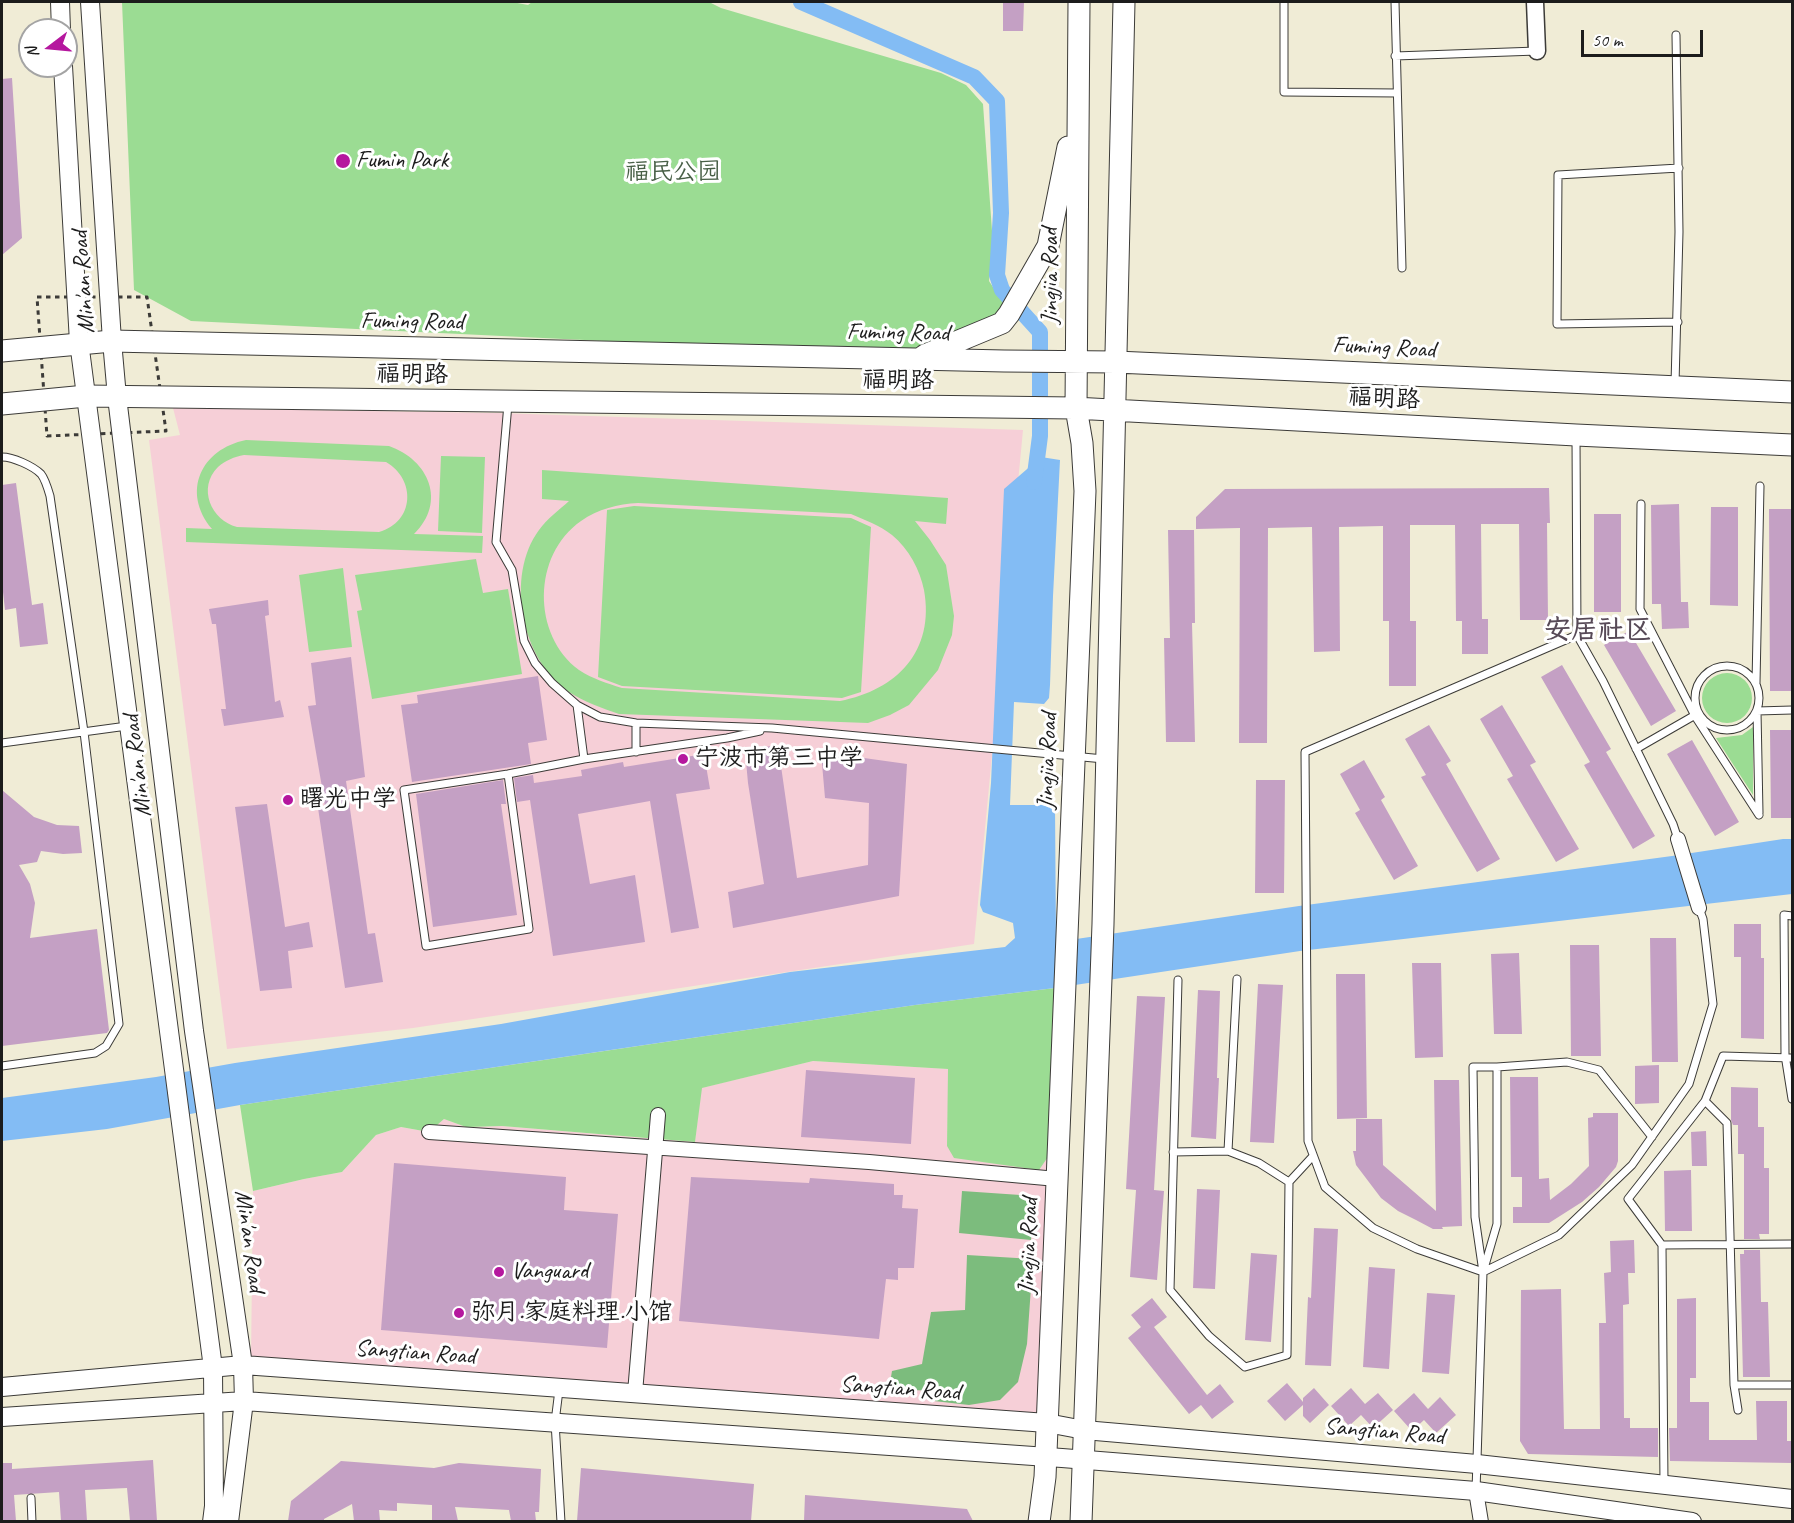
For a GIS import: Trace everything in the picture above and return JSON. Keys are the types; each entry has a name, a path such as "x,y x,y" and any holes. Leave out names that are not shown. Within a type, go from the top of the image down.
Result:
{"main road":[{"path":"60,2 61,18"},
{"name":"Min'an Road","path":"90,2 117,396 194,1031 243,1365 244,1401 229,1521"},
{"name":"Jingjia Road","path":"1039,1521 1046,1458 1085,490 1082,443 1075,408 1079,2"},
{"path":"1081,1521 1103,924 1124,2"},
{"name":"Min'an Road","path":"64,78 79,342 213,1368 214,1506 212,1521"},
{"path":"917,359 1002,323 1009,314 1048,246 1078,99"},
{"name":"Fuming Road","path":"2,351 112,340 1075,363 1116,362 1792,392"},
{"name":"福明路","path":"2,404 86,396 117,396 1075,408 1792,445"},
{"name":"Sangtian Road","path":"2,1387 243,1365 1047,1423 1084,1430 1477,1464 1792,1498"},
{"path":"2,1417 244,1401 1083,1460 1476,1491 1692,1521"}],"street":[{"path":"1535,2 1537,51"},
{"path":"1678,839 1700,908"},
{"path":"635,1393 658,1115"},
{"path":"429,1132 869,1162 1057,1179"},
{"path":"1476,1491 1481,1521"}],"lane":[{"path":"1284,2 1284,92 1397,93"},
{"path":"1395,2 1402,268"},
{"path":"1675,387 1680,232 1676,35"},
{"path":"1395,56 1537,51"},
{"path":"1678,322 1557,324 1558,175 1679,168"},
{"path":"508,401 496,542 512,570 524,641 535,663 552,684 577,705 600,717 636,723 772,728 1107,759"},
{"path":"1576,435 1577,635 1603,681 1673,824 1678,839"},
{"path":"2,457 30,466 42,475 50,496 84,732 119,1024 106,1046 95,1053 2,1066"},
{"path":"1756,683 1760,486"},
{"path":"1641,504 1640,609 1697,714 1759,815 1756,711"},
{"path":"1577,635 1305,752 1308,1141 1325,1187 1373,1227 1417,1249 1483,1272 1559,1235 1632,1165 1689,1084 1713,1004 1700,908"},
{"path":"1734,666 1744,670 1752,676 1760,696 1756,711 1754,717 1736,729 1715,728 1697,714 1695,693 1698,683 1713,668 1734,666"},
{"path":"577,705 584,759"},
{"path":"1756,711 1792,710"},
{"path":"1636,749 1697,714"},
{"path":"636,723 636,752"},
{"path":"2,743 129,726"},
{"path":"508,774 529,929 426,946 404,790 508,774 584,759 727,738 772,728"},
{"path":"1792,916 1784,915 1792,1099"},
{"path":"1228,1151 1237,979"},
{"path":"1178,980 1170,1290 1209,1336 1245,1367 1287,1355 1289,1182 1313,1156"},
{"path":"1664,1484 1662,1245 1628,1199 1705,1101 1723,1056 1789,1058"},
{"path":"1476,1491 1483,1272 1475,1217 1473,1067 1567,1062 1599,1070 1652,1137"},
{"path":"1483,1272 1497,1224 1497,1066"},
{"path":"1705,1101 1727,1123 1734,1385 1738,1410"},
{"path":"1173,1152 1228,1151 1259,1163 1289,1182"},
{"path":"1662,1245 1792,1244"},
{"path":"1734,1385 1792,1385"},
{"path":"559,1388 555,1422 561,1521"},
{"path":"31,1498 32,1521"}],"shaded area":[{"name":"宁波市第三中学","path":"173,408 497,413 1023,430 974,944 413,1028 227,1049 149,440 180,435"},
{"path":"813,1061 949,1069 947,1146 1052,1151 1037,1417 251,1357 253,1191 342,1172 376,1135 401,1127 429,1132 444,1119 466,1127 502,1126 695,1142 701,1088"}],"green space":[{"name":"福民公园","path":"122,2 512,2 528,5 532,2 709,2 721,8 941,73 966,85 983,104 993,245 989,281 1008,310 916,356 191,321 134,290"},
{"path":"246,440 389,446 403,452 423,472 429,483 431,496 430,509 424,522 414,534 483,536 482,553 186,542 186,528 212,529 198,501 197,487 207,462 217,452","holes":["244,455 386,462 396,469 403,479 407,500 400,519 391,527 379,532 237,527 220,518 210,502 208,493 208,484 218,467 230,459"]},
{"path":"441,456 485,457 482,533 438,531"},
{"path":"542,470 948,498 946,524 915,521 946,565 954,616 952,635 938,670 909,705 868,723 619,714 587,702 569,692 553,678 539,660 529,639 523,616 521,593 523,570 529,549 542,526 569,501 542,499","holes":["638,503 851,514 882,528 904,547 920,575 926,612 924,632 908,664 879,688 860,696 840,701 622,688 579,670 564,655 553,637 546,616 544,595 546,574 553,554 565,536 581,521 601,510"]},
{"path":"634,506 851,518 871,527 861,692 842,698 622,686 598,677 607,510"},
{"path":"476,559 483,593 508,589 522,674 372,699 357,611 362,610 355,575"},
{"path":"343,568 352,647 309,652 299,575"},
{"path":"1722,673 1732,673 1745,680 1752,693 1752,703 1745,716 1732,723 1722,723 1713,719 1706,712 1702,703 1702,693 1706,684 1713,677"},
{"path":"1753,727 1753,795 1716,738 1742,735"},
{"path":"1055,988 1052,1151 1039,1170 954,1158 947,1146 948,1069 813,1061 702,1088 695,1142 502,1126 466,1127 444,1119 429,1132 401,1127 376,1135 342,1172 253,1191 240,1105 915,1005"},
{"path":"962,1191 1035,1196 1031,1240 959,1233"},
{"path":"967,1255 1033,1259 1027,1344 1018,1382 1000,1400 969,1405 934,1401 935,1391 889,1389 892,1371 922,1364 931,1312 965,1310"}],"water":[{"path":"1041,457 1060,460 1049,698 1044,704 1014,702 1010,805 1055,805 1056,942 1783,839 1792,839 1792,894 1300,951 1055,988 915,1005 240,1105 107,1129 2,1141 2,1098 156,1077 235,1063 501,1024 790,972 1005,947 1015,938 1013,923 983,912 980,905 991,783 1004,489"}],"building":[{"path":"1003,2 1024,2 1023,31 1003,31"},
{"path":"12,78 22,238 2,255 2,79"},
{"path":"16,483 32,605 43,603 48,644 20,647 16,608 5,610 2,583 2,485"},
{"path":"1549,488 1548,620 1520,620 1519,524 1481,524 1482,619 1488,619 1488,654 1462,654 1462,621 1456,621 1455,525 1410,525 1410,621 1416,621 1416,686 1389,686 1389,621 1383,621 1383,526 1339,527 1340,651 1314,652 1312,527 1268,528 1267,743 1239,743 1240,528 1196,529 1196,517 1225,489"},
{"path":"1679,504 1681,602 1688,602 1689,628 1662,629 1661,604 1652,604 1651,505"},
{"path":"1711,507 1738,507 1738,606 1710,605"},
{"path":"1769,509 1792,509 1792,691 1770,691"},
{"path":"1594,514 1621,514 1621,612 1594,612"},
{"path":"1168,530 1194,530 1195,623 1192,623 1195,742 1166,742 1164,638 1170,638"},
{"path":"268,600 269,615 265,616 275,702 280,700 284,717 224,726 221,709 226,709 216,624 212,624 209,609"},
{"path":"1629,631 1676,711 1651,726 1604,645"},
{"path":"351,657 365,777 346,781 368,934 375,933 383,982 345,988 318,808 325,807 308,706 316,705 311,663"},
{"path":"1562,665 1611,749 1606,752 1655,836 1633,849 1584,765 1590,762 1541,677"},
{"path":"538,676 547,740 528,743 531,764 412,782 401,705 418,703 417,695"},
{"path":"1502,705 1536,762 1530,765 1579,849 1556,862 1507,779 1513,776 1480,719"},
{"path":"1429,725 1451,761 1446,764 1500,859 1477,872 1421,777 1426,775 1405,739"},
{"path":"1770,730 1792,730 1792,818 1771,818"},
{"path":"1692,740 1739,822 1715,836 1667,754"},
{"path":"778,745 797,878 868,865 869,803 825,798 821,752 907,764 899,896 733,928 728,892 764,884 745,750"},
{"path":"704,754 710,789 676,794 699,928 671,933 650,801 578,814 590,884 635,875 645,942 553,956 530,800 517,802 514,778 533,775 534,783 582,776 581,770 623,762 624,767"},
{"path":"1364,760 1385,797 1381,800 1418,866 1394,880 1355,813 1360,810 1340,774"},
{"path":"503,780 506,804 501,804 517,915 433,927 416,794"},
{"path":"1256,780 1285,780 1284,893 1255,893"},
{"path":"2,790 34,817 57,825 79,826 82,853 63,854 41,851 37,862 19,865 30,884 35,903 30,938 97,929 109,1030 107,1033 2,1046"},
{"path":"267,804 285,927 309,922 313,947 288,951 292,988 260,991 235,807"},
{"path":"1734,924 1761,924 1761,958 1764,958 1764,1039 1741,1038 1741,957 1734,957"},
{"path":"1650,938 1676,938 1678,1062 1652,1062"},
{"path":"1570,945 1599,945 1601,1056 1571,1056"},
{"path":"1519,953 1522,1034 1494,1034 1491,954"},
{"path":"1412,963 1441,963 1443,1057 1415,1058"},
{"path":"1336,974 1365,974 1367,1118 1337,1119"},
{"path":"1258,984 1283,985 1274,1143 1250,1142"},
{"path":"1198,990 1220,991 1216,1139 1191,1137"},
{"path":"1137,996 1165,997 1154,1190 1164,1191 1157,1280 1130,1277 1136,1190 1126,1189"},
{"path":"1659,1065 1659,1103 1635,1104 1635,1066"},
{"path":"806,1070 915,1078 911,1144 801,1137"},
{"path":"1510,1077 1538,1077 1539,1179 1549,1178 1550,1200 1589,1166 1588,1118 1593,1117 1593,1113 1618,1113 1616,1167 1582,1202 1549,1223 1513,1223 1513,1207 1522,1207 1522,1177 1511,1177"},
{"path":"1434,1080 1459,1080 1462,1226 1442,1227 1443,1229 1433,1229 1398,1211 1381,1198 1356,1165 1353,1151 1356,1151 1356,1119 1382,1119 1383,1165 1436,1211"},
{"path":"1731,1087 1758,1088 1758,1127 1764,1127 1764,1168 1769,1168 1769,1234 1759,1234 1760,1239 1744,1239 1744,1154 1738,1154 1738,1125 1733,1125 1731,1120"},
{"path":"1706,1131 1707,1166 1692,1166 1691,1132"},
{"name":"Vanguard","path":"394,1163 566,1177 564,1210 618,1214 607,1348 381,1330"},
{"path":"1691,1170 1692,1231 1665,1231 1664,1171"},
{"path":"691,1177 809,1183 810,1178 894,1184 894,1195 903,1195 902,1208 918,1209 914,1268 898,1268 898,1280 886,1279 879,1339 679,1321"},
{"path":"1197,1189 1220,1190 1215,1289 1193,1288"},
{"path":"1314,1228 1338,1229 1331,1366 1305,1365"},
{"path":"1634,1240 1635,1273 1628,1273 1629,1304 1623,1305 1624,1418 1630,1418 1630,1428 1658,1428 1658,1457 1528,1454 1520,1441 1521,1290 1561,1289 1564,1429 1600,1429 1599,1323 1606,1323 1604,1273 1611,1272 1610,1241"},
{"path":"1744,1250 1760,1250 1761,1302 1768,1302 1770,1377 1743,1377 1740,1254 1744,1254"},
{"path":"1251,1253 1277,1255 1271,1342 1245,1340"},
{"path":"1369,1267 1395,1269 1389,1369 1363,1367"},
{"path":"1427,1293 1455,1295 1449,1374 1422,1372"},
{"path":"1152,1298 1167,1317 1154,1327 1207,1395 1220,1384 1234,1402 1212,1419 1201,1405 1189,1414 1128,1338 1141,1327 1131,1315"},
{"path":"1696,1298 1696,1378 1690,1378 1690,1402 1709,1402 1709,1440 1757,1440 1756,1401 1787,1401 1787,1441 1792,1441 1792,1463 1670,1461 1669,1428 1677,1428 1677,1299"},
{"path":"1287,1383 1303,1402 1303,1398 1314,1388 1329,1405 1310,1423 1303,1416 1303,1405 1285,1421 1267,1401"},
{"path":"1351,1388 1365,1404 1378,1393 1393,1410 1373,1428 1361,1415 1349,1426 1331,1406"},
{"path":"1414,1393 1428,1409 1440,1397 1456,1415 1436,1433 1424,1420 1412,1431 1394,1411"},
{"path":"153,1460 157,1521 130,1521 127,1488 85,1490 87,1521 61,1521 59,1492 14,1495 16,1521 2,1521 2,1463 12,1463 12,1469"},
{"path":"341,1461 434,1468 459,1463 541,1469 539,1512 535,1512 536,1521 511,1521 509,1510 455,1507 458,1521 432,1521 432,1505 397,1503 397,1511 379,1510 380,1521 354,1521 352,1504 324,1521 288,1521 291,1501"},
{"path":"581,1468 754,1484 751,1521 577,1521"},
{"path":"805,1495 967,1509 973,1521 804,1521"}],"waterway":[{"path":"801,2 974,77 997,101 1001,213 997,275 1002,290 1040,332 1040,436 1034,482"}],"place":[{"name":"Fumin Park","path":"343,161"},
{"name":"宁波市第三中学","path":"683,759"},
{"name":"曙光中学","path":"288,800"},
{"name":"Vanguard","path":"499,1272"},
{"name":"弥月.家庭料理.小馆","path":"459,1313"}],"district":[{"name":"安居社区","path":"1598,631"}]}
